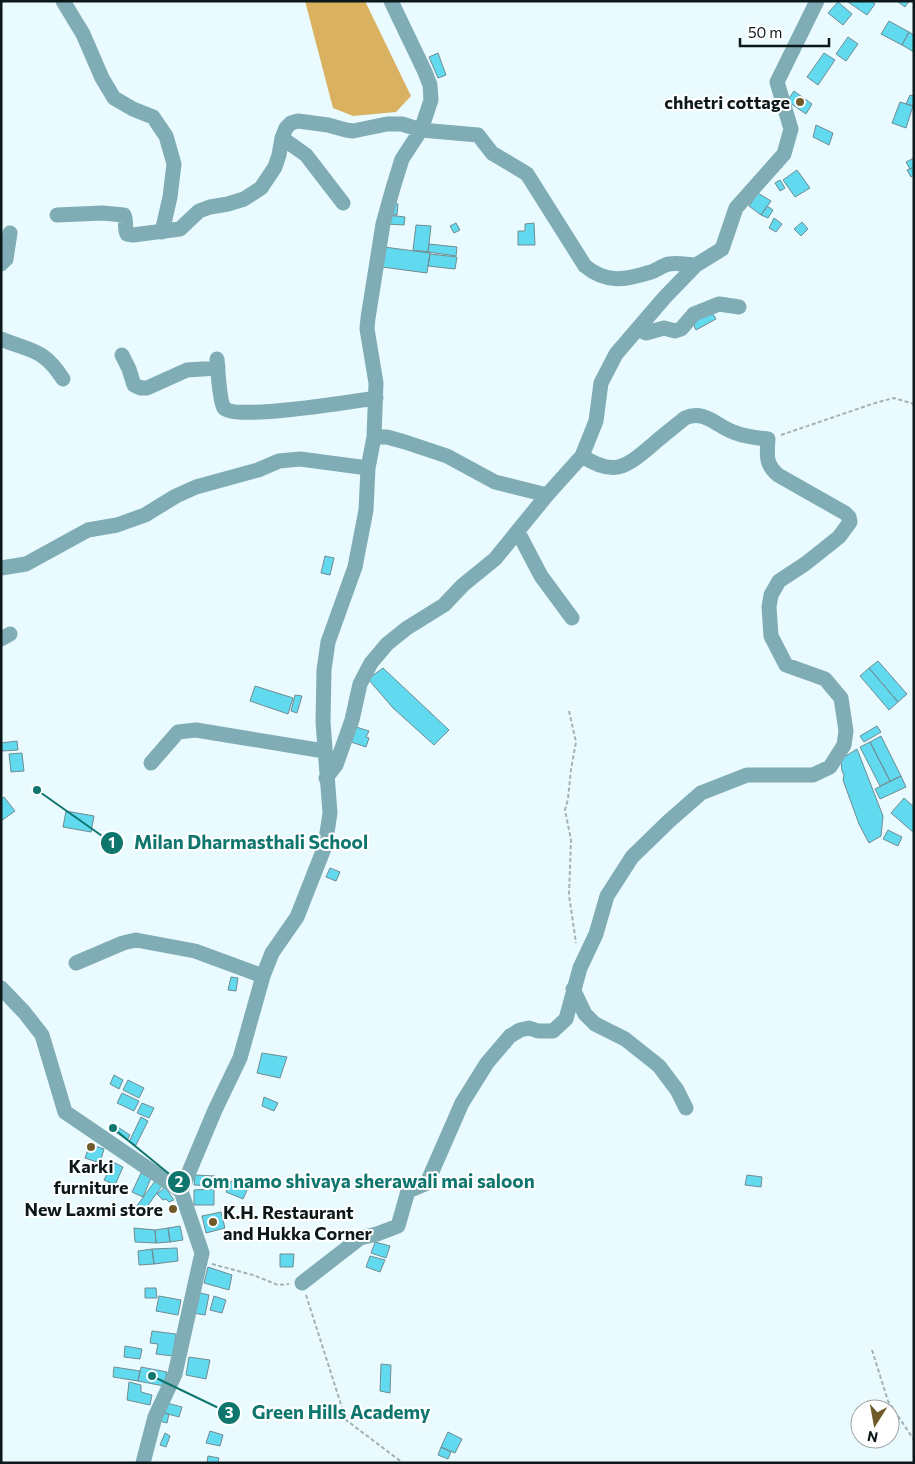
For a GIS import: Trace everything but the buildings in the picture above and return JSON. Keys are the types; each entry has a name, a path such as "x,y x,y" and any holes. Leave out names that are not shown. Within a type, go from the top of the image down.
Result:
{"street":[{"path":"63,1 83,34 102,78 114,98 133,109 153,117 166,136 174,164 170,198 162,232"},
{"path":"181,1191 215,1110 240,1058 263,976 272,953 297,916 325,846 330,813 324,751 324,670 328,642 355,567 366,510 368,468 374,437 376,398 376,383 367,329 374,276 383,224 402,159 421,130 431,100 430,85 391,1"},
{"path":"326,778 336,765 352,720 360,684 364,673 371,663 406,628 444,605 463,585 495,559 547,495 582,456 596,421 601,383 616,354 696,265 722,249 736,208 784,154 791,129 777,82 817,1"},
{"path":"57,215 102,213 124,215 127,234 133,235 180,229 199,211 244,199 261,188 275,167 282,138 286,128 291,123 298,121 353,131 387,124 402,124 421,130 478,135 492,153 527,174 585,266 596,275 609,279 627,278 668,264 696,265"},
{"path":"282,138 306,155 343,203"},
{"path":"1,264 6,259 10,234"},
{"path":"638,329 646,333 664,328 675,331 681,329 694,314 719,304 739,307"},
{"path":"1,339 42,354 54,365 63,379"},
{"path":"122,355 134,385 140,388 146,388 187,370 218,363 224,408 229,412 247,413 299,409 376,398"},
{"path":"302,1283 360,1238 398,1226 408,1192 428,1183 462,1103 487,1063 510,1036 520,1030 529,1028 538,1031 553,1030 566,1019 573,988 596,934 607,896 632,857 675,815 702,793 747,775 813,775 830,767 844,745 846,731 841,698 825,679 786,665 771,636 769,607 771,595 779,581 805,564 839,537 850,522 849,517 778,475 770,468 767,458 768,439 736,433 706,417 694,414 685,418 628,465 616,468 605,467 592,463 582,456"},
{"path":"374,437 387,437 447,456 495,482 547,495"},
{"path":"1,568 26,564 88,530 117,525 145,515 176,496 196,487 258,470 279,461 300,458 368,468"},
{"path":"518,532 541,576 572,618"},
{"path":"151,763 178,732 196,730 324,751"},
{"path":"76,963 123,943 136,940 195,951 263,976"},
{"path":"1,988 24,1012 42,1035 65,1112 181,1191 202,1253 175,1374 155,1417 143,1463"},
{"path":"573,988 585,1014 595,1024 625,1039 659,1066 677,1090 686,1108"}],"path":[{"path":"768,439 875,402 894,398 914,404"},
{"path":"569,711 576,742 565,810 571,840 569,895 580,968"},
{"path":"200,1264 209,1263 253,1275 278,1285 302,1283 346,1420 403,1463"},
{"path":"872,1350 888,1401 914,1440"}],"shaded area":[{"path":"305,1 365,1 411,96 396,112 353,116 333,108"}],"place":[{"name":"chhetri cottage","path":"800,102"},
{"name":"Milan Dharmasthali School","path":"37,790"},
{"name":"om namo shivaya sherawali mai saloon","path":"113,1128"},
{"name":"Karki furniture","path":"91,1147"},
{"name":"New Laxmi store","path":"173,1209"},
{"name":"K.H. Restaurant and Hukka Corner","path":"213,1222"},
{"name":"Green Hills Academy","path":"152,1376"}]}
